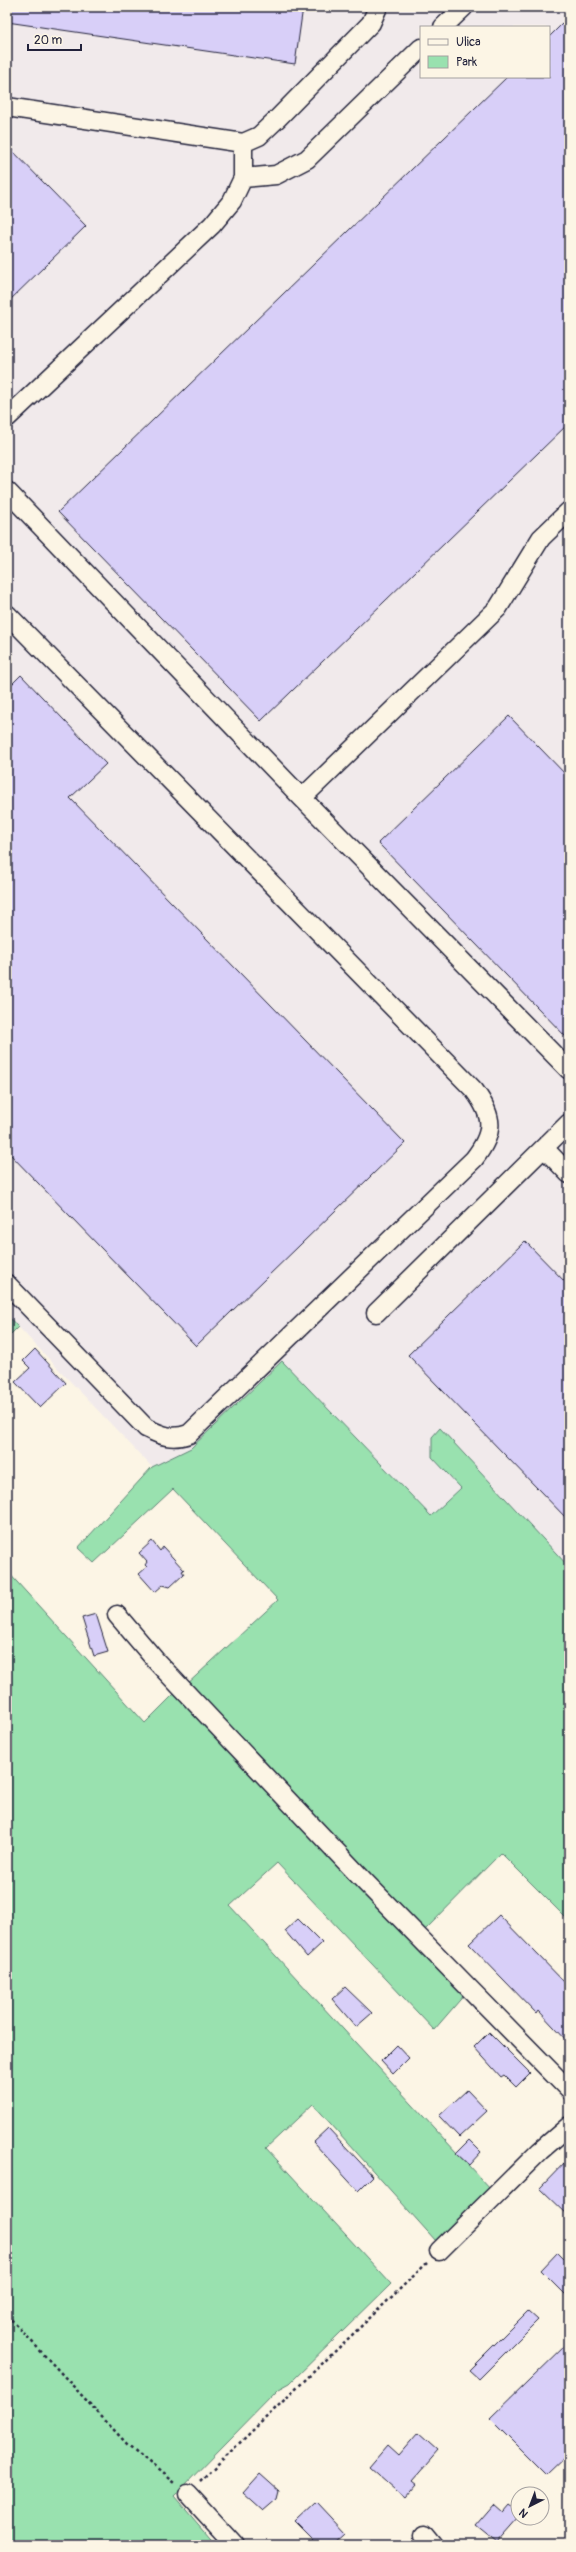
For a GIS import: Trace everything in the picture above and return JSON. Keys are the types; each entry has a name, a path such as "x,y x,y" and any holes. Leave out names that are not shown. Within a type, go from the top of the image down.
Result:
{"lane":[{"path":"7,107 243,143 259,136 278,118 370,23 378,7"},
{"path":"444,26 464,7"},
{"path":"243,178 276,175 307,159 420,49"},
{"path":"7,418 212,225 232,200 243,178 243,143"},
{"path":"7,491 302,798 569,1070"},
{"path":"302,798 498,608 541,538 569,511"},
{"path":"7,614 474,1090 487,1108 489,1127 484,1147 474,1159 189,1434 178,1438 163,1437 146,1428 7,1284"},
{"path":"376,1313 569,1123"},
{"path":"544,1148 569,1174"},
{"path":"117,1615 157,1662 366,1883 569,2090"},
{"path":"439,2251 540,2151 569,2126"},
{"path":"188,2494 235,2545"}],"path":[{"path":"7,2315 127,2444 188,2494 229,2452 439,2251"}],"shaded area":[{"path":"7,7 569,7 569,535 561,543 569,551 569,1599 461,1488 431,1516 282,1362 191,1448 152,1467 7,1315"}],"green space":[{"path":"7,1315 18,1327 7,1338"},
{"path":"282,1361 431,1516 461,1488 432,1457 432,1437 440,1428 569,1567 569,1921 501,1853 421,1934 184,1687 278,1600 173,1489 94,1563 78,1548 152,1467 191,1448"},
{"path":"7,1571 145,1723 178,1690 466,1993 434,2030 277,1863 230,1906 491,2190 436,2241 313,2104 266,2148 391,2284 290,2383 279,2389 174,2496 216,2545 7,2545"}],"building":[{"path":"7,7 303,7 295,64 7,22"},
{"path":"569,17 569,423 261,721 58,512 506,78 550,78 550,36"},
{"path":"7,145 86,226 7,303"},
{"path":"21,675 106,764 70,798 405,1143 196,1346 7,1151 7,689"},
{"path":"509,716 569,778 569,1040 378,843"},
{"path":"525,1241 569,1286 569,1521 408,1355"},
{"path":"35,1349 66,1383 40,1408 15,1382 30,1368 23,1361"},
{"path":"152,1541 160,1551 163,1547 184,1570 182,1571 184,1574 170,1587 163,1585 155,1592 139,1574 147,1567 145,1565 147,1562 139,1553"},
{"path":"96,1614 108,1652 94,1656 82,1618"},
{"path":"499,1915 569,1987 569,2043 539,2011 537,2014 469,1944"},
{"path":"298,1919 322,1943 307,1957 285,1931"},
{"path":"345,1987 372,2013 356,2027 332,1999"},
{"path":"489,2032 530,2073 516,2087 504,2075 501,2077 474,2047"},
{"path":"397,2045 409,2058 393,2074 381,2061"},
{"path":"467,2090 487,2111 459,2137 439,2116"},
{"path":"328,2128 373,2176 358,2191 313,2142"},
{"path":"469,2140 481,2152 469,2165 456,2153"},
{"path":"569,2158 569,2216 540,2188"},
{"path":"558,2252 569,2263 569,2298 541,2270"},
{"path":"528,2311 538,2320 479,2379 469,2370"},
{"path":"569,2342 569,2453 546,2475 490,2419"},
{"path":"418,2433 438,2451 413,2480 418,2484 405,2499 369,2467 387,2446 398,2456"},
{"path":"260,2474 279,2491 277,2499 263,2511 243,2493"},
{"path":"316,2502 346,2534 334,2545 318,2545 295,2522"},
{"path":"494,2504 503,2512 509,2505 510,2506 511,2526 496,2543 475,2526"}]}
